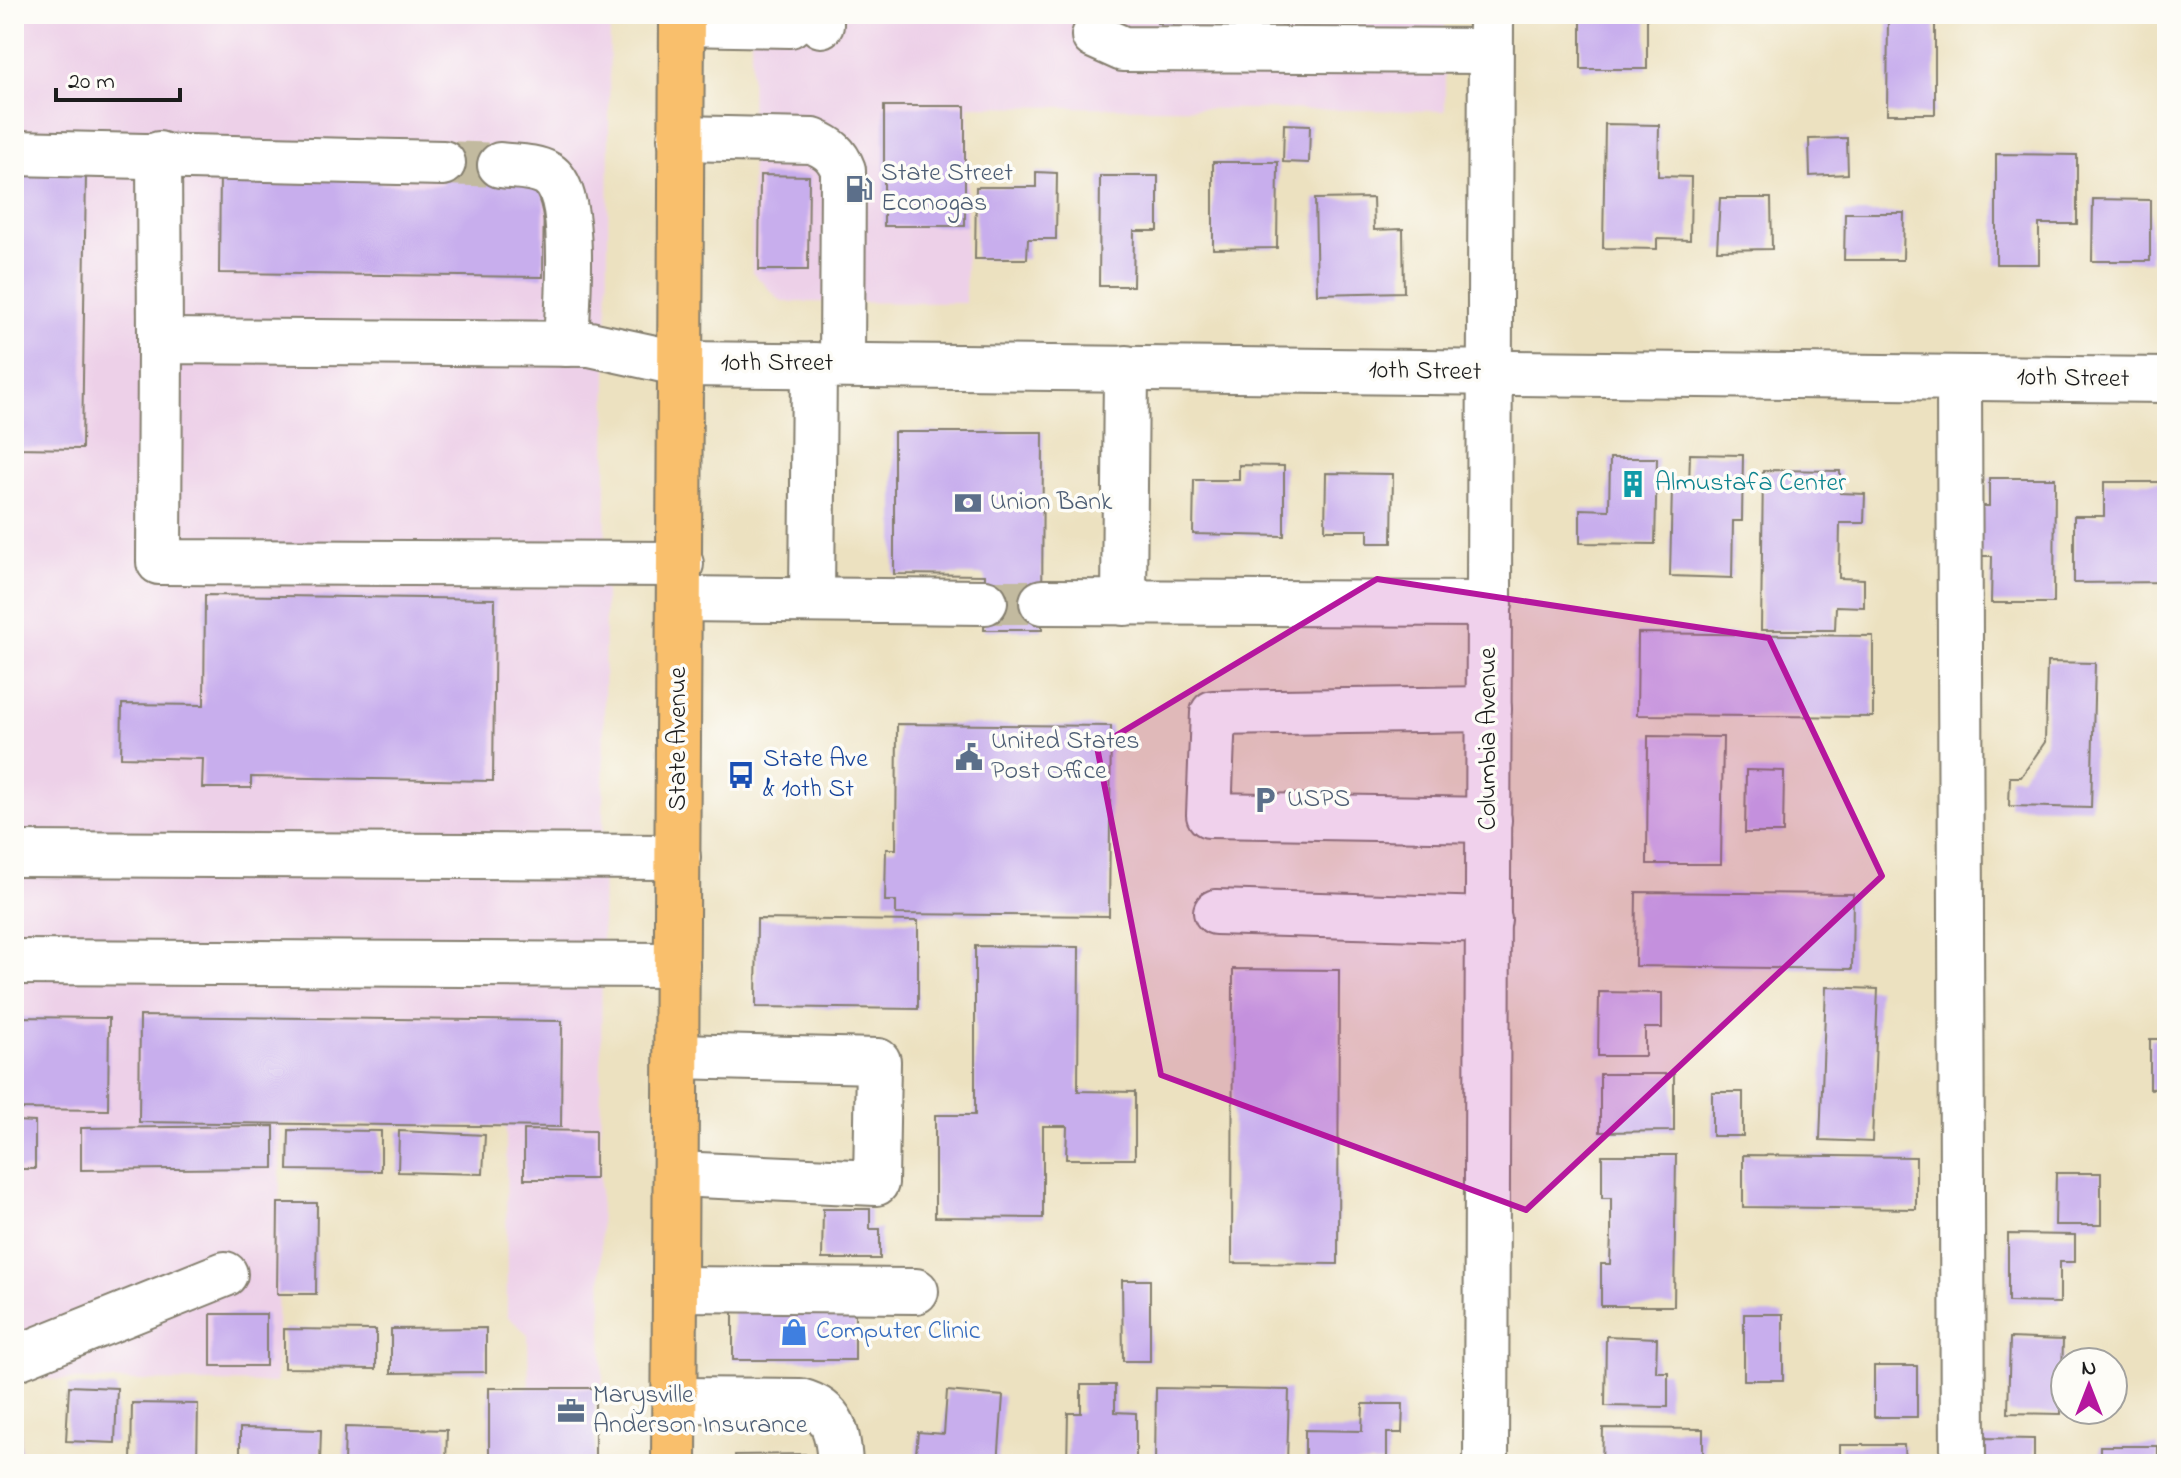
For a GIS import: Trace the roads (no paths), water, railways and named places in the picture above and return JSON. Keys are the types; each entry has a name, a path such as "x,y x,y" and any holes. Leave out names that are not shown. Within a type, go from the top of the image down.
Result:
{"main road":[{"name":"State Avenue","path":"674,1464 682,19"}],"street":[{"path":"682,19 806,20"},
{"path":"1094,36 1123,49 1490,32"},
{"name":"Columbia Avenue","path":"1486,1464 1490,32"},
{"path":"680,138 813,141 827,147 838,158 843,170 812,600"},
{"path":"14,153 443,163"},
{"path":"159,154 159,562 680,582 812,600 985,602"},
{"path":"500,165 531,168 550,175 558,187 568,230 566,344"},
{"name":"10th Street","path":"160,341 590,344 682,364 2167,380"},
{"path":"1124,603 1126,368"},
{"path":"1959,378 1963,1464"},
{"path":"1042,602 1490,604"},
{"path":"1489,709 1213,713 1209,815 1489,820"},
{"path":"14,854 678,857"},
{"path":"1216,912 1489,920"},
{"path":"14,962 677,965"},
{"path":"676,1174 876,1183 878,1061 677,1056"},
{"path":"14,1359 225,1274"},
{"path":"675,1289 916,1291"},
{"path":"675,1400 800,1401 813,1405 833,1421 838,1434 840,1464"}],"tunnel":[{"path":"443,163 500,165"},
{"path":"985,602 1042,602"}],"place":[{"name":"State Street Econogas","path":"859,189"},
{"name":"Almustafa Center","path":"1633,484"},
{"name":"Union Bank","path":"968,503"},
{"name":"United States Post Office","path":"969,757"},
{"name":"State Ave & 10th St","path":"741,775"},
{"name":"USPS","path":"1265,800"},
{"name":"Computer Clinic","path":"794,1332"},
{"name":"Marysville Anderson Insurance","path":"571,1411"}]}
